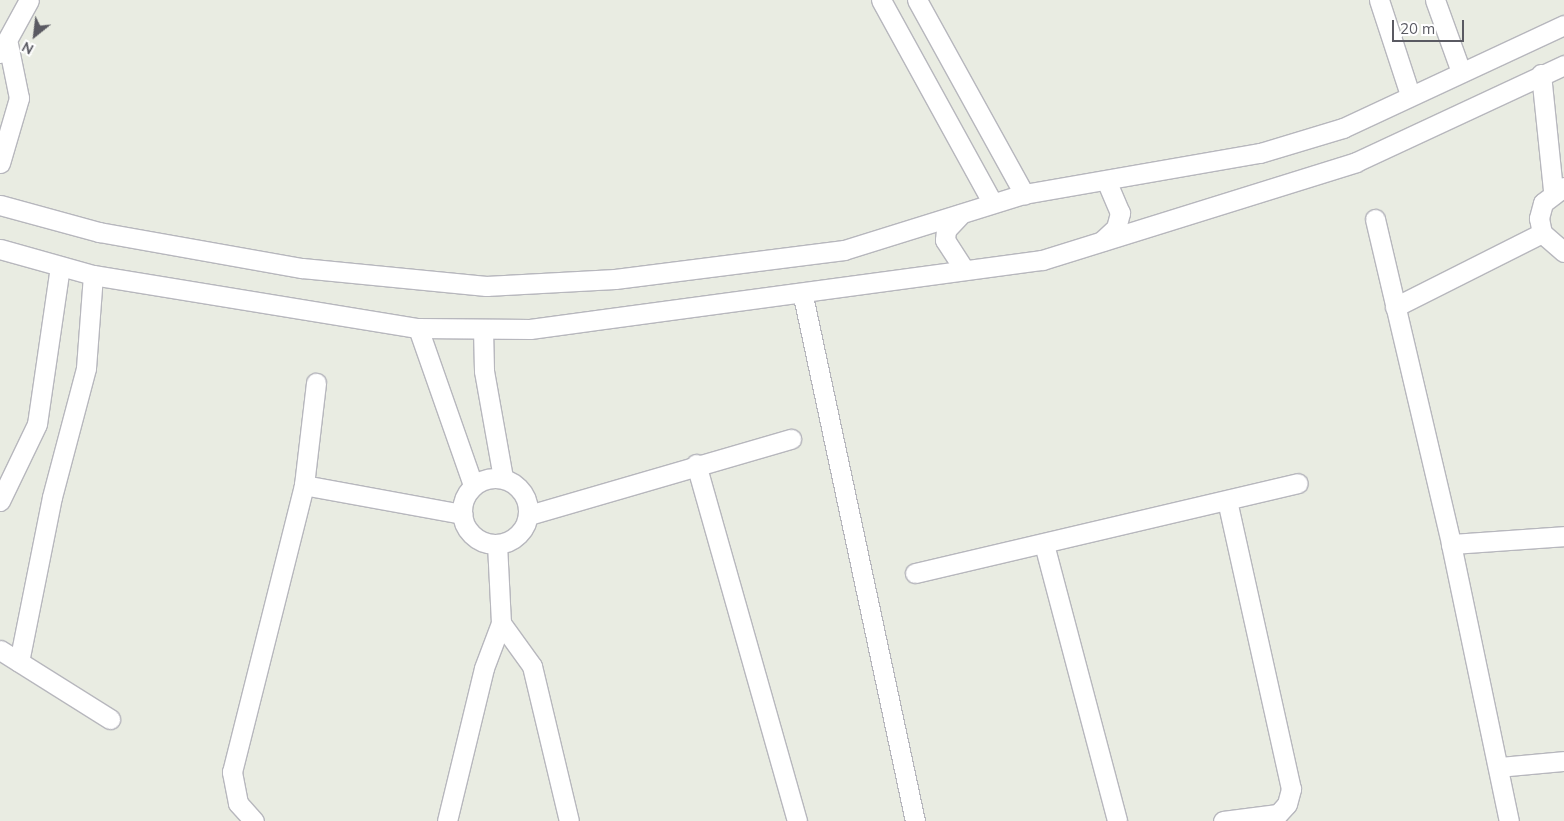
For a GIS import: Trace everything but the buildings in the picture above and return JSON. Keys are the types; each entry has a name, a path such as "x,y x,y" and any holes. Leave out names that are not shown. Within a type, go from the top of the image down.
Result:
{"street":[{"path":"0,163 4,134 19,98 4,48 29,0"},
{"path":"881,0 992,202"},
{"path":"917,0 1024,194"},
{"path":"1379,0 1410,95"},
{"path":"1435,0 1461,72"},
{"path":"0,205 99,232 302,268 486,286 615,279 844,250 961,214 992,202 1024,194 1107,182 1260,153 1343,128 1410,95 1564,25"},
{"path":"0,249 94,275 418,328 530,329 803,296 964,270 1042,260 1356,162 1541,74 1564,66"},
{"path":"1541,74 1559,189 1543,203 1542,233"},
{"path":"1101,241 1116,228 1120,212 1107,182"},
{"path":"961,214 946,230 945,240 964,270"},
{"path":"1375,219 1451,544 1509,821"},
{"path":"1542,233 1564,252"},
{"path":"1395,307 1542,233"},
{"path":"0,501 37,424 60,267"},
{"path":"19,662 69,431 86,368 94,275"},
{"path":"803,296 915,821"},
{"path":"418,328 473,485"},
{"path":"483,329 484,371 503,478"},
{"path":"254,821 238,803 232,772 304,485 316,383"},
{"path":"37,424 69,431"},
{"path":"529,515 696,464 791,439"},
{"path":"696,464 797,821"},
{"path":"487,478 503,478 518,485 527,498 529,515 523,530 512,540 497,544 480,541 468,530 462,514 464,498 473,485 487,478"},
{"path":"915,573 1227,501 1298,482"},
{"path":"304,485 462,514"},
{"path":"1223,821 1278,814 1287,804 1291,789 1227,501"},
{"path":"1451,544 1564,536"},
{"path":"447,821 484,668 502,623 497,544"},
{"path":"1044,544 1118,821"},
{"path":"502,623 532,666 569,821"},
{"path":"0,650 110,719"},
{"path":"1499,767 1564,761"}]}
